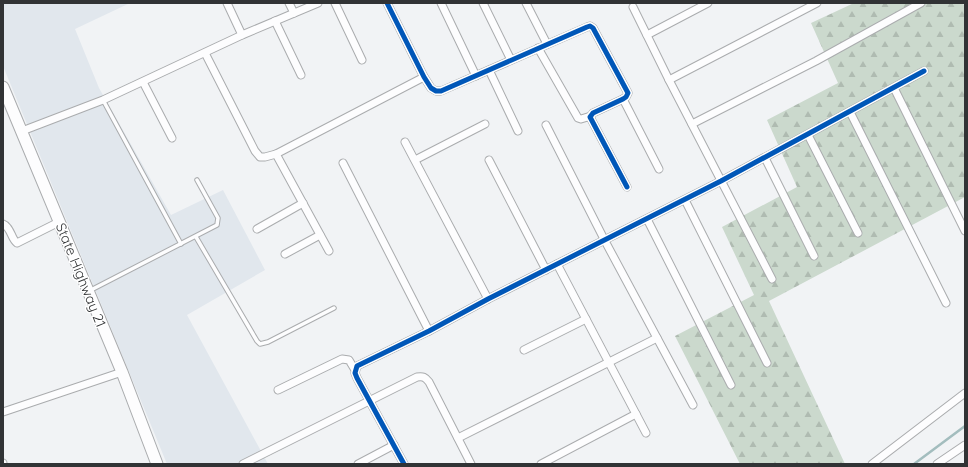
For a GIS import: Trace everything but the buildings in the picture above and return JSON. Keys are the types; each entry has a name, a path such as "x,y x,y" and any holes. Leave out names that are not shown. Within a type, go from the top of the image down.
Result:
{"highway":[{"name":"State Highway 21","path":"3,87 5,100 22,132 122,372 157,464"}],"street":[{"path":"227,3 242,35"},
{"path":"289,3 294,13"},
{"path":"22,132 103,100 242,35 318,3"},
{"path":"334,3 362,60"},
{"path":"387,3 424,78 436,91 441,91 587,26 590,26 593,28 627,90 628,95 623,99 593,113 591,116 582,119 578,118 538,48"},
{"path":"441,3 476,76"},
{"path":"483,3 511,60"},
{"path":"526,3 547,44"},
{"path":"647,35 708,3"},
{"path":"669,80 817,3"},
{"path":"692,124 816,61 921,3"},
{"path":"633,7 772,279"},
{"path":"275,21 301,75"},
{"path":"205,53 254,152 260,157 276,154 424,78"},
{"path":"489,70 518,131"},
{"path":"355,370 360,364 429,331 488,299 605,241 765,158 924,71"},
{"path":"143,82 172,138"},
{"path":"894,88 965,231"},
{"path":"623,99 659,169"},
{"path":"850,112 946,303"},
{"path":"591,116 591,119 627,187"},
{"path":"415,160 484,124"},
{"path":"546,125 605,241 693,405"},
{"path":"808,135 858,233"},
{"path":"405,142 488,299"},
{"path":"276,154 329,251"},
{"path":"765,158 814,256"},
{"path":"489,160 546,270"},
{"path":"344,163 429,331"},
{"path":"685,200 767,363"},
{"path":"257,229 303,203"},
{"path":"647,219 731,385"},
{"path":"3,224 8,227 15,242 18,243 59,222"},
{"path":"285,254 320,235"},
{"path":"557,264 610,362 646,433"},
{"path":"524,350 586,318"},
{"path":"458,438 657,338"},
{"path":"278,390 342,359 349,360 369,401 404,464"},
{"path":"3,412 122,372"},
{"path":"243,464 417,376 424,377 429,382 471,464"},
{"path":"872,464 965,393"},
{"path":"541,464 636,414"},
{"path":"938,464 965,445"},
{"path":"358,464 394,446"}],"lane":[{"path":"103,100 181,244"},
{"path":"87,291 215,227 219,221 198,180"},
{"path":"196,236 256,341 260,344 268,342 334,308"}],"shaded area":[{"path":"3,3 130,3 75,29 99,88 171,215 223,190 265,270 187,315 268,464 167,464 3,66"}],"green space":[{"path":"854,3 960,3 965,5 965,197 769,301 845,464 740,464 675,336 754,295 722,227 797,187 767,120 838,83 811,23"}],"waterway":[{"path":"914,464 965,426"}],"cycle path":[{"path":"387,3 424,77 431,88 436,91 441,91 587,27 590,26 593,28 628,93 623,99 593,113 590,117 627,187"},
{"path":"404,464 357,378 355,373 357,366 429,331 488,299 721,181 924,71"}]}
